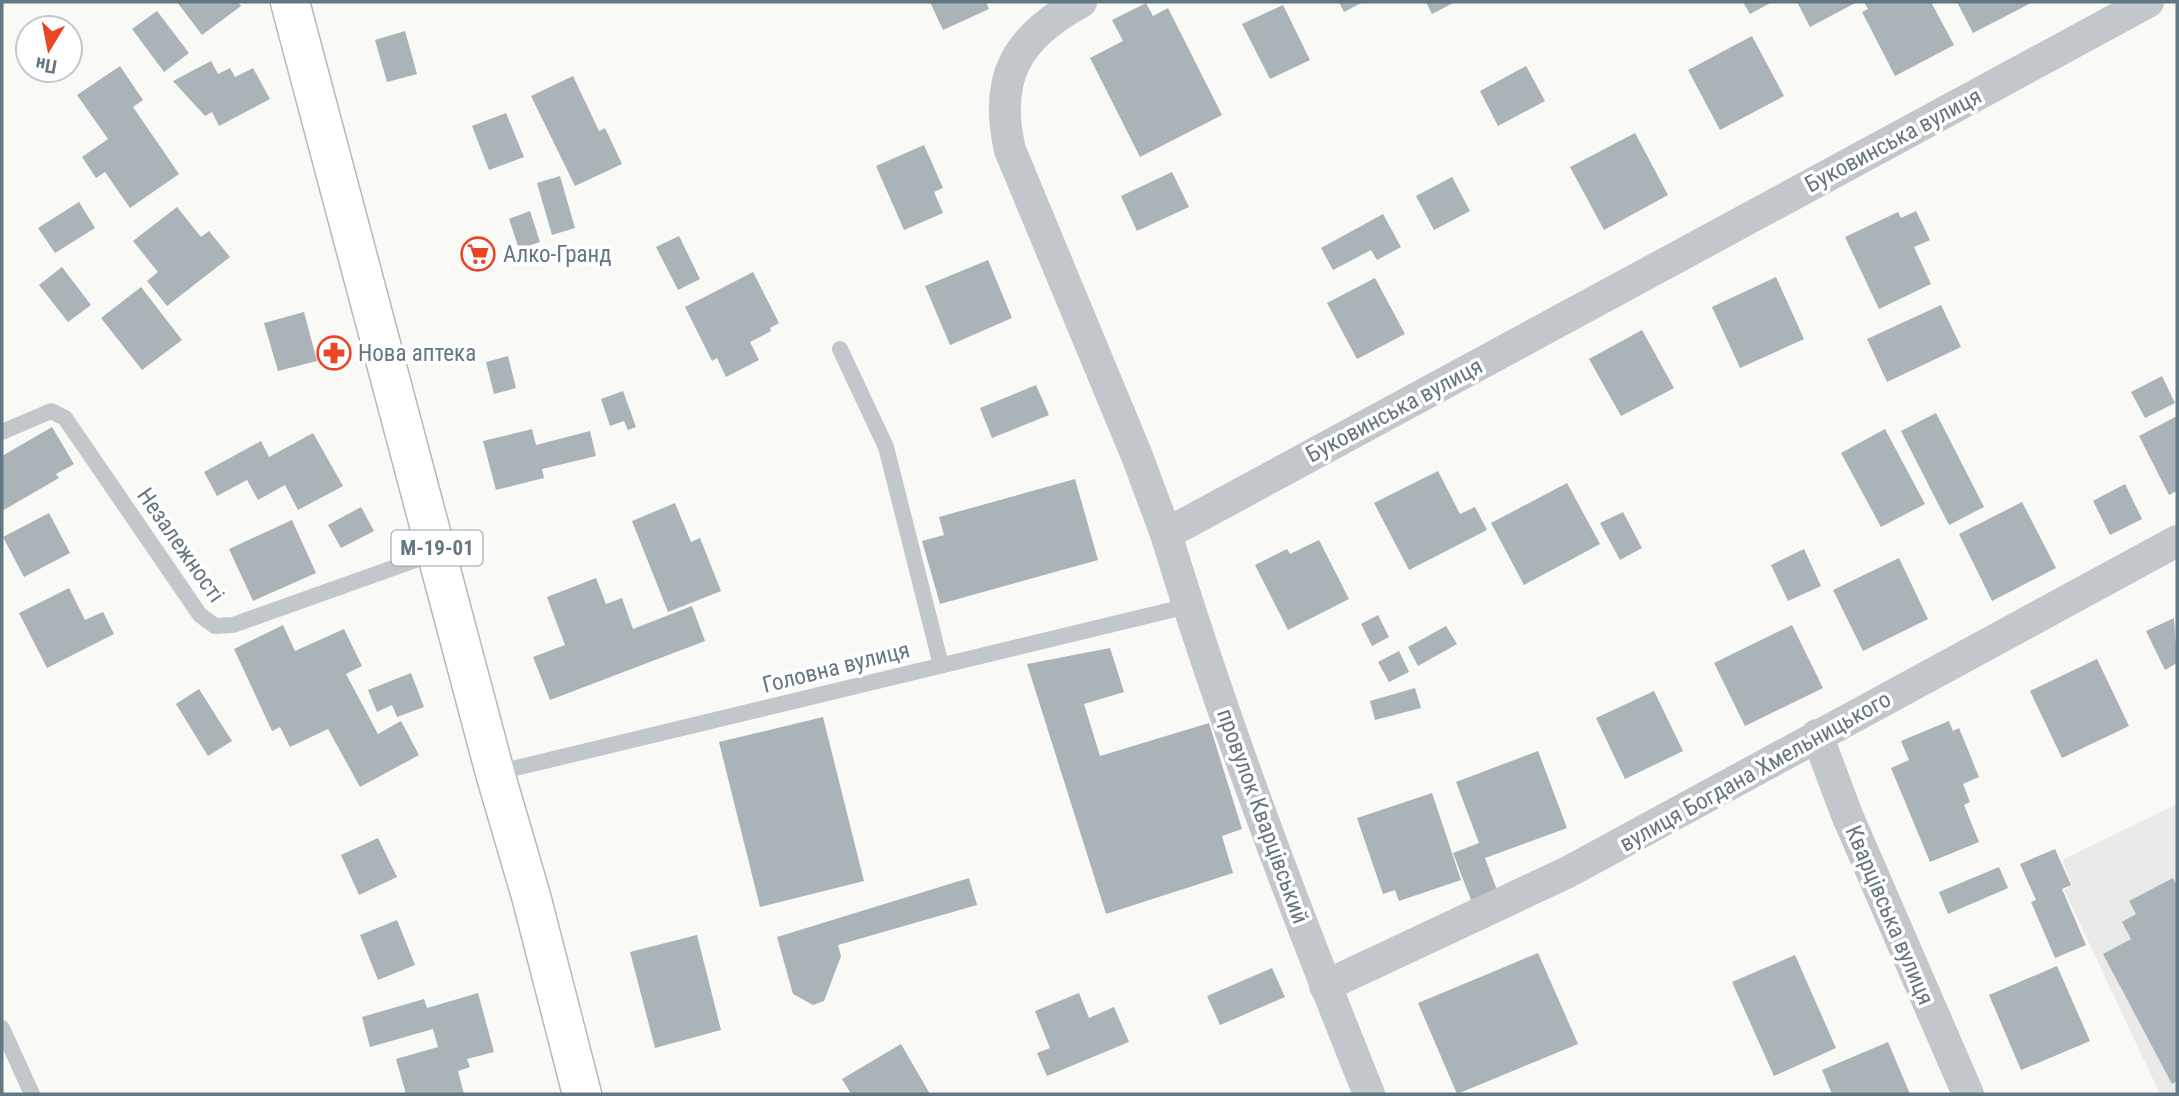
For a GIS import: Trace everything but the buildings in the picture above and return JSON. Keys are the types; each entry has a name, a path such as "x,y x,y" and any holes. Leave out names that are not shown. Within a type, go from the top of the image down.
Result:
{"main road":[{"name":"М-19-01","path":"290,2 582,1094"}],"street":[{"path":"1081,2 1040,27 1018,54 1005,93 1005,128 1010,150 1137,456 1166,534"},
{"name":"Буковинська вулиця","path":"1166,534 2148,2"},
{"name":"провулок Кварцівський","path":"1166,534 1188,606 1325,986 1369,1094"},
{"name":"вулиця Богдана Хмельницького","path":"1325,986 1568,872 2177,541"},
{"name":"Кварцівська вулиця","path":"1817,735 1847,815 1968,1094"}],"lane":[{"path":"840,349 886,447 941,665"},
{"name":"Незалежності","path":"2,432 51,411 65,418 200,615 215,626 233,625 438,552"},
{"name":"Головна вулиця","path":"495,773 1188,606"},
{"path":"2,1028 32,1094"}],"shaded area":[{"path":"2177,804 2177,1094 2160,1094 2064,890 2072,885 2062,860"}],"place":[{"name":"Алко-Гранд","path":"478,254"},
{"name":"Нова аптека","path":"334,353"}]}
